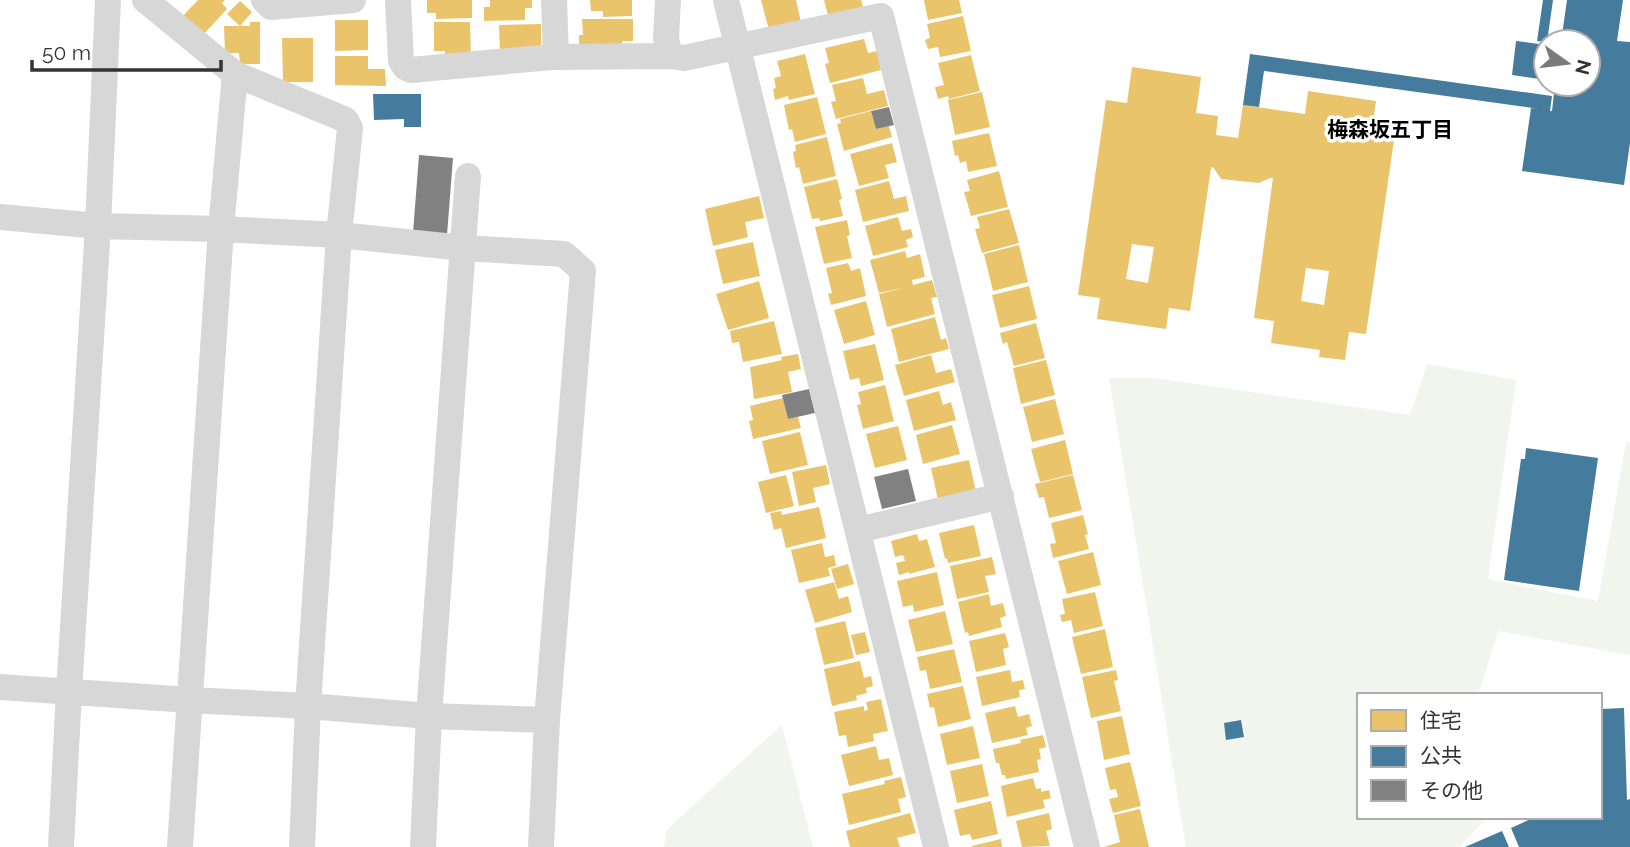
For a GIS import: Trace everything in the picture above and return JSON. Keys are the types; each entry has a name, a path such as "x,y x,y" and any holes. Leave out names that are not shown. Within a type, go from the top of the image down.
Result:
{"street":[{"path":"61,847 98,226 108,0"},
{"path":"145,0 235,74 346,120 350,128 340,235 308,706 302,847"},
{"path":"264,0 271,7 352,0"},
{"path":"398,0 401,61 411,70 556,57 684,58 879,8 1087,847"},
{"path":"554,0 556,57"},
{"path":"668,0 666,38 670,56"},
{"path":"726,0 936,847"},
{"path":"180,847 221,229 235,74"},
{"path":"423,847 429,716 468,176"},
{"path":"0,217 98,226 340,235 464,248 564,254 583,271 547,720 541,847"},
{"path":"858,530 1001,496"},
{"path":"0,687 429,716 547,720"}],"shaded area":[{"path":"1427,364 1516,380 1488,579 1598,601 1626,442 1630,442 1630,655 1498,631 1479,693 1357,693 1357,819 1486,819 1459,847 1186,847 1109,378 1155,378 1410,415"},
{"path":"782,725 813,847 664,847 667,829"}],"building: 住宅":[{"path":"198,0 225,0 222,3 227,9 202,36 182,17"},
{"path":"427,0 472,0 472,18 436,19 436,13 427,13"},
{"path":"490,0 532,0 532,8 525,8 525,20 484,21 484,7 490,7"},
{"path":"590,0 632,0 632,16 603,17 603,11 591,11"},
{"path":"761,0 796,0 801,22 769,30"},
{"path":"824,0 861,0 863,7 828,15"},
{"path":"924,0 959,0 962,13 928,20"},
{"path":"240,1 252,12 240,26 227,14"},
{"path":"963,16 971,51 940,57 938,47 928,49 925,40 930,38 927,24"},
{"path":"582,19 633,19 633,41 622,41 622,52 579,52 579,35 583,35"},
{"path":"335,20 368,20 368,50 335,51"},
{"path":"250,22 260,22 260,64 240,64 239,53 225,53 224,26 250,26"},
{"path":"434,22 470,22 471,60 445,61 445,51 434,51"},
{"path":"541,24 541,52 500,53 499,25"},
{"path":"282,38 313,38 313,82 283,82"},
{"path":"864,39 868,53 877,51 881,70 830,83 825,64 829,63 825,48"},
{"path":"805,54 815,94 775,100 774,78 781,76 777,61"},
{"path":"971,55 980,91 938,99 935,87 944,85 938,63"},
{"path":"335,56 368,56 368,69 385,69 386,86 335,85"},
{"path":"1132,67 1201,77 1196,113 1218,116 1216,135 1238,138 1243,105 1305,114 1308,91 1376,101 1371,137 1394,140 1366,334 1349,332 1345,360 1319,357 1320,350 1271,343 1274,321 1254,318 1273,178 1259,183 1221,179 1213,167 1190,311 1169,308 1166,329 1097,319 1100,298 1078,295 1106,100 1127,103","holes":["1132,244 1154,247 1148,283 1126,279","1306,268 1329,271 1324,305 1301,301"]},
{"path":"863,78 867,94 884,90 888,106 836,119 831,102 836,101 832,85"},
{"path":"982,92 990,127 955,135 948,100"},
{"path":"817,97 826,134 795,142 792,129 789,130 784,105"},
{"path":"871,111 876,129 889,126 892,137 844,151 837,124 841,123 840,119"},
{"path":"989,133 997,166 968,172 966,161 960,163 958,155 955,156 952,141"},
{"path":"827,137 836,176 803,184 799,167 796,168 793,152 796,151 795,145"},
{"path":"892,143 897,162 885,165 889,178 859,186 850,154"},
{"path":"999,171 1008,207 971,216 964,192 970,191 967,180"},
{"path":"837,179 843,216 820,221 819,218 812,219 804,187"},
{"path":"889,181 894,199 906,196 909,211 863,222 855,190"},
{"path":"759,196 764,218 745,222 748,237 713,246 705,209"},
{"path":"1009,209 1019,243 982,253 975,229 980,228 977,217"},
{"path":"898,217 902,231 911,229 913,237 906,240 908,247 873,256 865,226"},
{"path":"847,220 852,258 824,264 815,227"},
{"path":"753,242 760,276 723,284 715,250"},
{"path":"1019,245 1028,282 993,291 984,254"},
{"path":"905,251 907,258 920,254 925,277 912,280 913,285 932,280 937,297 931,298 935,314 887,327 879,294 907,287 879,293 870,260"},
{"path":"848,263 851,271 860,268 866,296 831,305 828,294 832,293 826,268"},
{"path":"759,281 769,318 728,330 716,294"},
{"path":"1029,286 1037,319 1000,328 992,295"},
{"path":"866,301 875,335 844,344 834,310"},
{"path":"935,317 941,340 946,338 949,349 899,362 891,329"},
{"path":"774,321 782,354 743,362 739,342 732,343 730,331"},
{"path":"1036,323 1045,358 1014,366 1007,342 1003,344 1000,333"},
{"path":"875,344 884,380 861,386 859,378 850,380 843,351"},
{"path":"798,354 801,369 788,372 792,392 754,399 750,367"},
{"path":"931,355 936,373 951,369 955,382 904,396 895,365"},
{"path":"1046,360 1055,395 1021,404 1013,368"},
{"path":"885,385 894,421 863,429 857,405 861,404 858,392"},
{"path":"939,391 943,405 951,402 956,420 914,431 906,400"},
{"path":"783,398 788,419 798,417 801,428 753,439 749,421 753,420 750,406"},
{"path":"1055,399 1064,434 1032,442 1023,407"},
{"path":"952,425 960,454 923,464 916,435"},
{"path":"898,426 907,460 875,468 866,434"},
{"path":"800,432 808,465 770,474 762,441"},
{"path":"1065,440 1073,474 1040,482 1031,449"},
{"path":"969,460 976,492 938,500 931,468"},
{"path":"826,465 830,484 813,488 816,502 799,506 792,472"},
{"path":"786,475 794,506 766,513 758,482"},
{"path":"1073,475 1082,510 1049,518 1044,497 1039,498 1035,484"},
{"path":"819,507 826,538 786,548 781,528 774,530 770,513 781,511 782,515"},
{"path":"1083,515 1089,549 1053,558 1050,544 1056,543 1051,523"},
{"path":"974,525 981,556 948,563 939,533"},
{"path":"917,534 919,541 927,539 935,567 899,575 896,563 905,561 903,555 895,557 891,541"},
{"path":"822,543 825,557 834,555 836,566 828,568 830,576 799,583 791,550"},
{"path":"1093,552 1101,585 1067,594 1058,561"},
{"path":"992,557 996,574 985,576 989,592 957,599 950,566"},
{"path":"848,564 854,584 837,589 831,569"},
{"path":"937,572 944,605 914,612 913,605 903,607 897,581"},
{"path":"834,582 839,599 848,596 852,612 815,623 805,590"},
{"path":"1095,592 1103,626 1074,633 1071,620 1062,622 1060,615 1065,614 1062,599"},
{"path":"989,594 991,606 1003,603 1006,616 1000,618 1002,627 969,636 968,632 965,633 958,602"},
{"path":"945,611 953,644 916,652 908,620"},
{"path":"845,621 854,658 824,665 815,628"},
{"path":"1105,629 1113,667 1081,674 1072,637"},
{"path":"865,632 870,652 856,655 851,635"},
{"path":"1005,633 1009,647 1003,649 1006,665 976,672 969,641"},
{"path":"954,649 962,682 930,689 926,670 920,671 917,657"},
{"path":"860,661 864,678 871,676 873,686 866,688 867,693 856,696 857,700 832,706 824,669"},
{"path":"1010,670 1012,682 1023,680 1025,689 1019,690 1020,697 982,706 976,677"},
{"path":"1116,670 1118,680 1114,681 1121,711 1091,718 1082,677"},
{"path":"963,686 971,719 938,727 934,707 930,708 927,694"},
{"path":"881,699 888,731 873,734 874,741 848,747 846,735 839,736 834,712 864,706 864,711 868,710 866,702"},
{"path":"1015,706 1018,717 1029,714 1032,726 1026,728 1028,735 992,743 985,713"},
{"path":"1122,716 1130,754 1104,760 1097,721"},
{"path":"973,726 980,758 947,765 940,734"},
{"path":"1043,735 1046,747 1039,749 1039,772 1006,779 999,763 996,763 993,749"},
{"path":"876,746 879,760 889,758 893,775 849,786 841,755"},
{"path":"1130,762 1141,806 1113,813 1109,799 1118,797 1116,789 1110,790 1105,768"},
{"path":"982,764 989,796 957,803 950,771"},
{"path":"901,777 906,797 898,799 901,812 849,825 842,794 885,784 884,781"},
{"path":"1033,778 1036,789 1041,788 1041,792 1049,790 1051,798 1043,800 1045,808 1007,817 1001,786"},
{"path":"991,801 998,834 972,840 970,834 960,836 954,810"},
{"path":"1140,809 1149,847 1104,847 1120,842 1114,815"},
{"path":"910,813 916,833 897,838 900,847 850,847 846,831"},
{"path":"1049,813 1052,829 1046,831 1050,846 1022,847 1016,821"},
{"path":"1001,839 1002,847 972,847 972,846"}],"building: 公共":[{"path":"1543,0 1553,0 1549,28 1539,28"},
{"path":"1567,0 1623,0 1617,41 1630,42 1630,143 1624,185 1522,171 1531,108 1540,109 1264,71 1259,107 1243,105 1250,54 1532,93 1532,98 1552,98 1550,111 1553,98 1602,98 1602,28 1563,28"},
{"path":"1516,41 1532,43 1532,78 1512,75"},
{"path":"373,94 421,94 421,127 404,127 404,119 374,120"},
{"path":"1526,448 1598,458 1579,591 1504,580 1521,459 1525,459"},
{"path":"1624,708 1630,847 1519,847 1511,828 1531,819 1602,819 1602,709"},
{"path":"1241,720 1244,737 1226,740 1224,723"},
{"path":"1502,831 1509,847 1465,847"}],"building: その他":[{"path":"889,107 894,125 876,129 871,111"},
{"path":"419,155 453,158 447,235 413,233"},
{"path":"809,389 815,413 788,419 782,395"},
{"path":"908,469 916,501 882,509 874,477"}],"district":[{"name":"梅森坂五丁目","path":"1390,130"}]}
